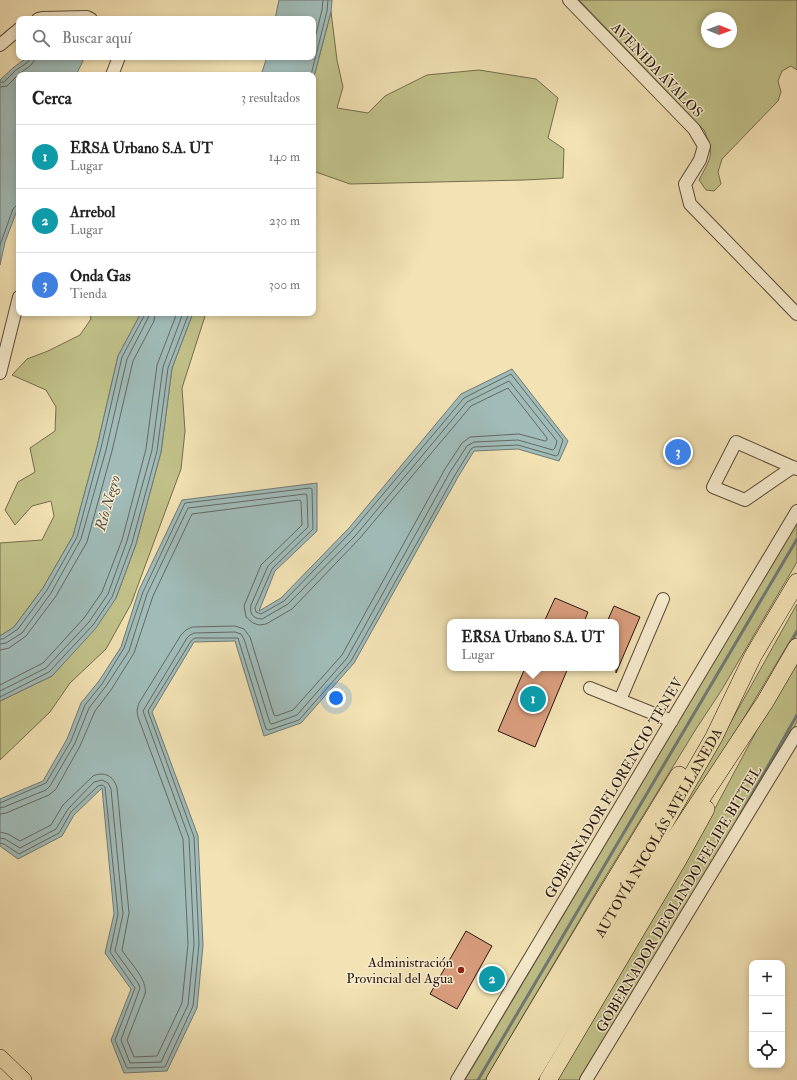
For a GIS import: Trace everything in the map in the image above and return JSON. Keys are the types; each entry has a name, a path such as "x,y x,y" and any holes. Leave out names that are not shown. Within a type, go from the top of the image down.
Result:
{"highway":[{"name":"AUTOVÍA NICOLÁS AVELLANEDA","path":"513,1080 714,737 753,656 797,582"},
{"name":"AUTOVÍA NICOLÁS AVELLANEDA","path":"528,1080 666,852 765,702 797,647"},
{"path":"495,1080 599,906 753,656"},
{"path":"548,1080 678,860 765,702"}],"main road":[{"path":"0,1057 24,1080"}],"street":[{"name":"AVENIDA ÁVALOS","path":"569,0 694,129 704,146 700,160 685,184 690,204 797,314"},
{"path":"0,46 16,32"},
{"path":"113,72 118,60"},
{"path":"0,373 16,309"},
{"path":"736,442 795,468 745,500 712,487 736,442"},
{"name":"GOBERNADOR FLORENCIO TENEV","path":"457,1080 797,511"},
{"path":"620,700 663,599"},
{"path":"590,688 672,721"},
{"name":"GOBERNADOR DEOLINDO FELIPE BITTEL","path":"586,1080 797,733"}],"green space":[{"path":"579,0 797,0 797,70 791,66 782,71 778,81 781,92 778,101 722,159 718,172 721,184 714,191 706,190 699,180 710,156 710,145 704,130"},
{"path":"331,12 337,60 343,87 337,108 368,113 385,96 427,75 479,70 536,79 558,98 548,138 564,149 563,178 350,184 316,172 315,72"},
{"path":"90,316 139,316 118,356 97,447 73,536 43,588 14,627 0,636 0,543 42,540 54,516 51,501 32,506 15,525 5,510 18,482 35,472 30,448 55,431 56,407 46,390 12,375 27,359 48,351 80,335 91,319"},
{"path":"192,316 205,316 182,388 185,431 181,469 131,604 106,649 70,683 50,712 0,760 0,701 52,676 116,598 136,544 161,452 172,368"},
{"path":"797,523 797,562 721,691 598,889 485,1080 465,1080"},
{"path":"797,604 797,629 739,726 660,848"},
{"path":"797,663 797,722 581,1080 555,1080 705,827 758,728"}],"water":[{"path":"279,0 332,0 331,12 315,72 262,72 266,60 316,60 316,16 276,16"},
{"path":"24,60 83,61 78,72 16,72 16,213 5,242 0,265 0,80"},
{"name":"Río Negro","path":"139,316 192,316 172,368 161,452 136,544 116,598 96,628 52,676 0,701 0,636 14,627 43,588 73,536 97,447 118,356"},
{"path":"512,369 568,441 559,461 518,449 474,451 354,663 301,723 264,736 235,641 194,642 152,712 198,836 203,945 197,1008 167,1071 124,1073 111,1040 131,989 105,953 114,914 102,788 74,815 62,836 18,859 0,846 0,799 43,781 67,739 81,703 99,681 121,647 139,590 182,500 317,483 317,531 275,571 259,611 281,598 349,528 461,394"}],"building":[{"path":"555,598 588,612 585,619 545,619"},
{"path":"614,606 640,617 619,666 619,619 608,619"},
{"path":"524,671 567,671 535,747 498,731"},
{"name":"Administración Provincial del Agua","path":"466,931 492,946 457,1009 430,994"}],"waterway":[{"path":"478,1080 797,539"},
{"path":"791,643 797,632"},
{"path":"738,819 797,715"}],"place":[{"name":"Onda Gas","path":"678,452"},
{"name":"ERSA Urbano S.A. UT","path":"533,699"},
{"name":"Administración Provincial del Agua","path":"461,970"},
{"name":"Arrebol","path":"492,979"}]}
